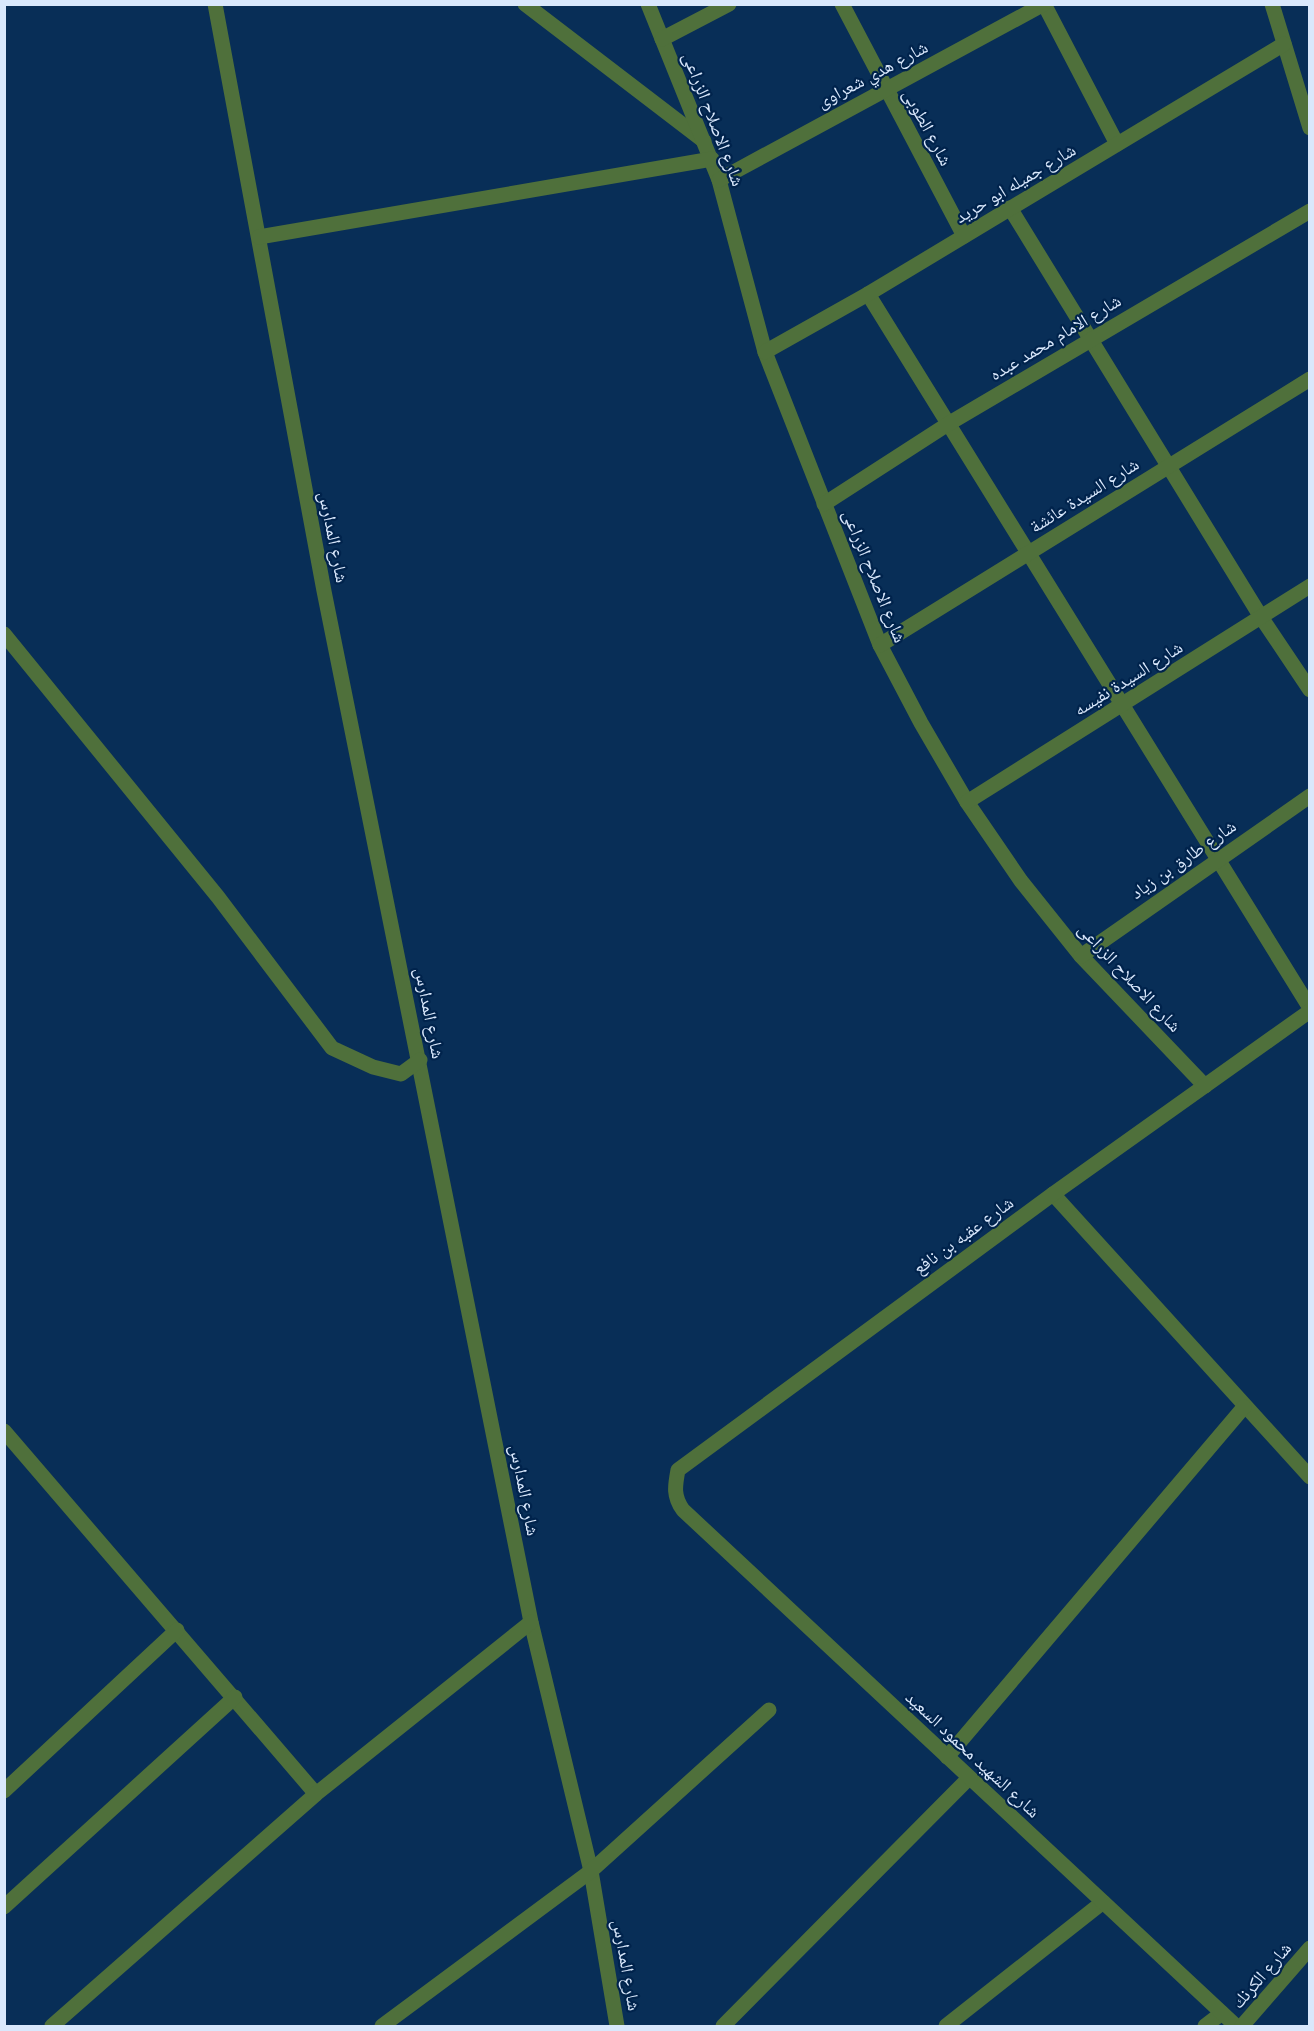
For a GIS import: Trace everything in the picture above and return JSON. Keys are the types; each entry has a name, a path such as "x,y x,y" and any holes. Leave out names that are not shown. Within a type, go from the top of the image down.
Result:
{"street":[{"name":"شارع المدارس","path":"215,4 327,603 531,1622 591,1871 617,2026"},
{"path":"525,4 707,143"},
{"name":"شارع الاصلاح الزراعى","path":"648,4 707,143 765,352 880,645 921,723 967,802 1021,881 1081,956 1205,1086"},
{"path":"662,39 729,4"},
{"name":"شارع الطوبى","path":"842,4 964,236"},
{"path":"1272,4 1310,128"},
{"path":"1044,5 1117,144"},
{"name":"شارع هدي شعراوى","path":"719,180 1044,5"},
{"name":"شارع جميله ابو حريد","path":"765,352 868,294 1284,44"},
{"path":"259,237 712,159"},
{"path":"1010,208 1261,617 1310,690"},
{"name":"شارع الامام محمد عبده","path":"824,504 948,424 1310,211"},
{"path":"868,294 1310,1010"},
{"name":"شارع السيدة عائشة","path":"880,645 1310,379"},
{"name":"شارع السيدة نفيسه","path":"967,802 1310,586"},
{"path":"4,634 218,897 332,1048 373,1067 401,1074 420,1060"},
{"name":"شارع طارق بن زياد","path":"1081,956 1216,859 1310,796"},
{"name":"شارع عقبه بن نافع","path":"683,1510 675,1499 678,1470 1053,1194 1310,1010"},
{"path":"1053,1194 1310,1477"},
{"path":"947,1757 1244,1407"},
{"path":"4,1431 33,1468 177,1630 316,1794"},
{"name":"شارع الشهيد محمود السعيد","path":"683,1510 1236,2026"},
{"path":"52,2026 316,1794 531,1622"},
{"path":"4,1791 177,1630"},
{"path":"4,1907 235,1697"},
{"path":"382,2026 591,1871 769,1710"},
{"path":"723,2026 969,1778"},
{"path":"946,2026 1103,1902"},
{"name":"شارع الكرنك","path":"1242,2026 1310,1948"},
{"path":"1205,2026 1222,2013"}]}
